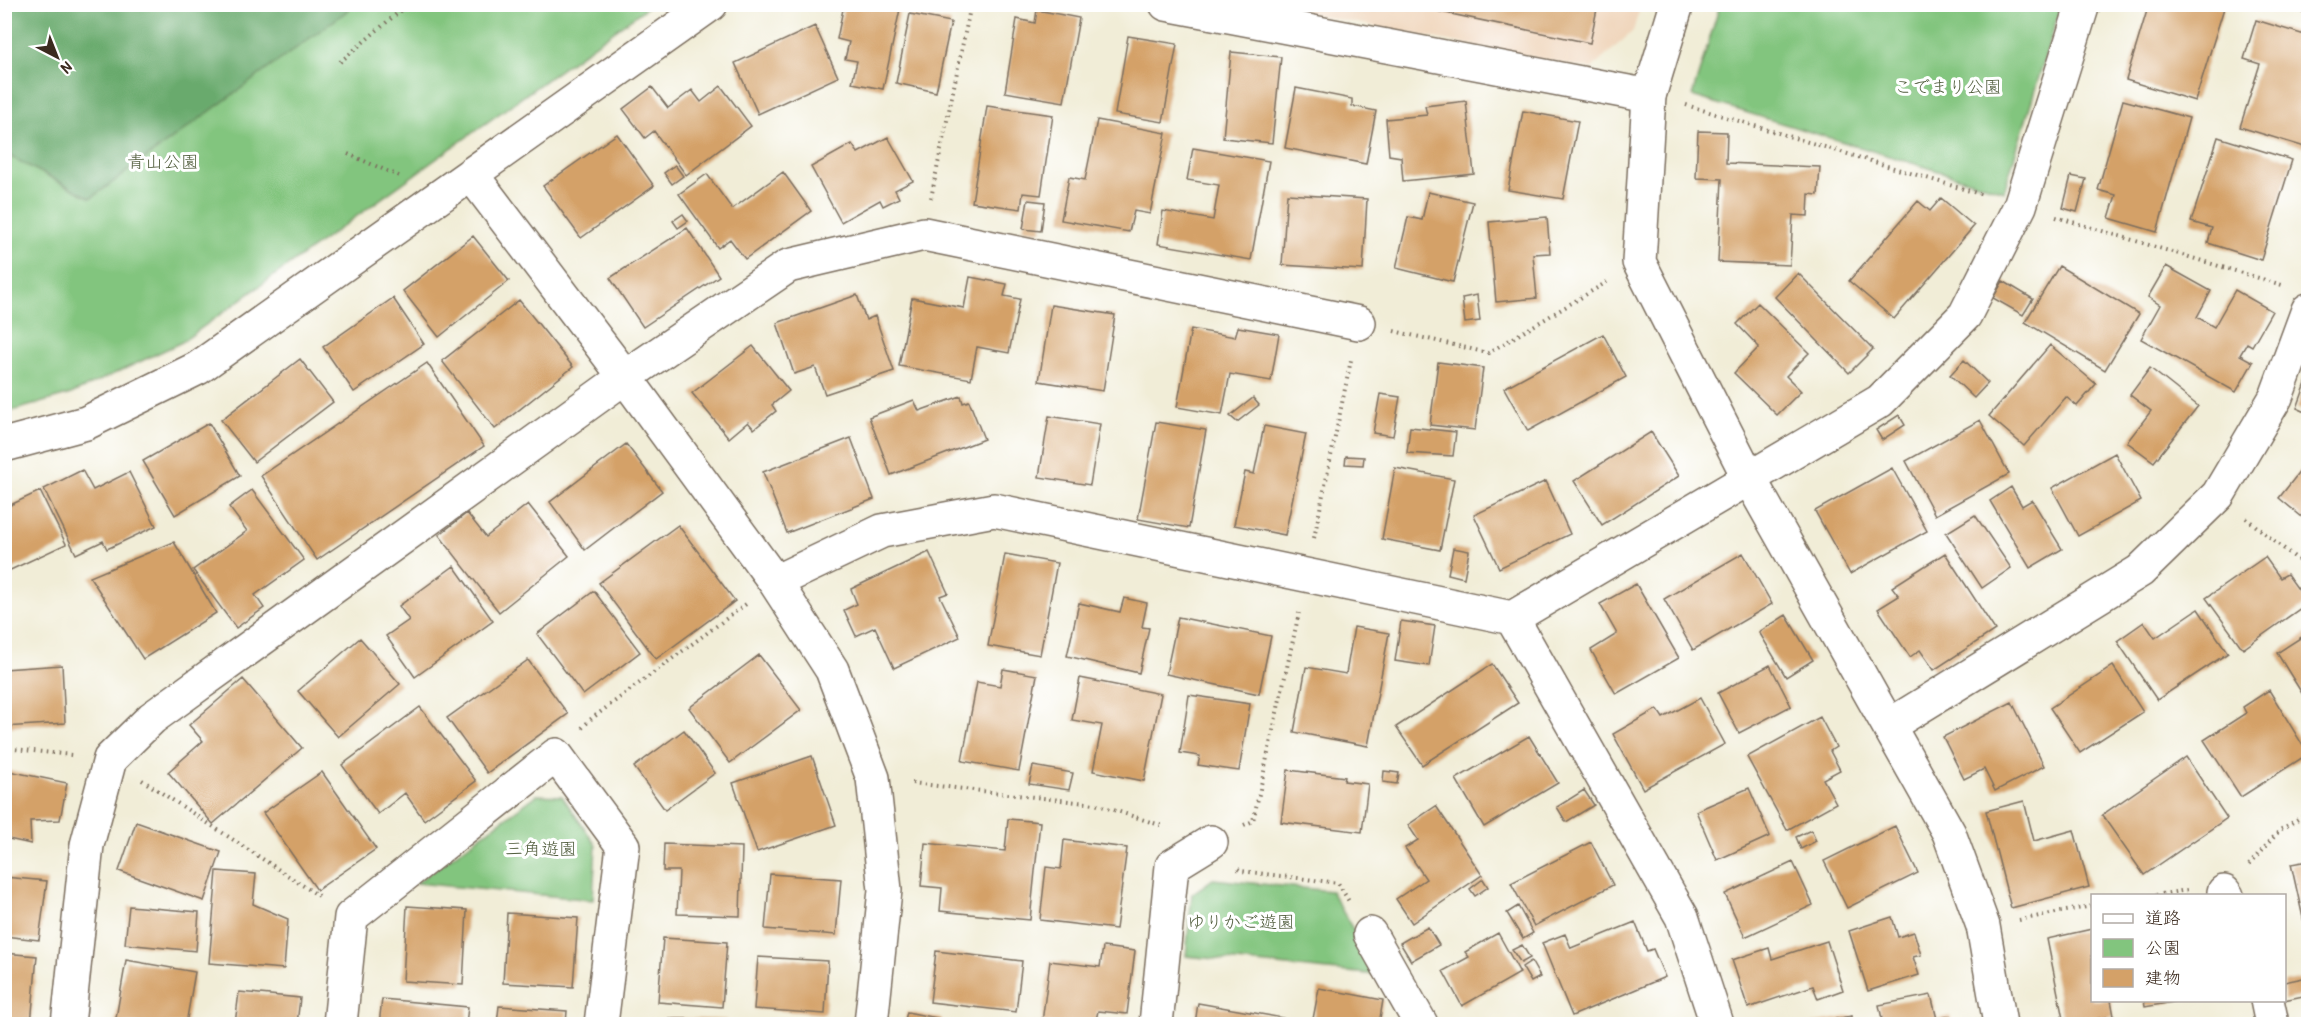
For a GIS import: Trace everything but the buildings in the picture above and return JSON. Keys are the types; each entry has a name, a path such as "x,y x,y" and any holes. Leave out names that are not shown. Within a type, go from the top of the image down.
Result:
{"street":[{"path":"4,445 86,423 198,368 711,4"},
{"path":"1166,4 1649,96"},
{"path":"1677,4 1649,96 1639,262 1749,478 1949,833 1983,926 2000,1024"},
{"path":"775,582 882,531 994,510 1512,618 1880,401 1965,315 2020,206 2083,4"},
{"path":"471,174 625,377 775,582 832,670 873,778 885,890 872,1024"},
{"path":"68,1024 87,844 110,759 152,718 625,377 788,266 924,234 1359,323"},
{"path":"1890,725 2140,571 2218,495 2276,397 2308,310"},
{"path":"1512,618 1682,917 1717,1024"},
{"path":"340,1024 351,917 556,755 623,846 601,1024"},
{"path":"1156,1024 1172,866 1210,842"},
{"path":"1370,934 1421,1024"},
{"path":"2267,1002 2272,1024"}],"path":[{"path":"340,62 408,4"},
{"path":"924,234 970,4"},
{"path":"1683,104 2286,286"},
{"path":"348,154 405,179"},
{"path":"1359,323 1488,353 1616,277"},
{"path":"2218,495 2308,568"},
{"path":"556,755 591,718 775,582"},
{"path":"4,748 110,759 351,917"},
{"path":"873,778 1095,804 1210,842 1241,871 1338,883 1370,934"},
{"path":"2226,894 2280,830 2308,813"},
{"path":"1983,926 2091,906"}],"shaded area":[{"path":"1266,5 1641,5 1633,31 1591,69"}],"green space":[{"name":"こでまり公園","path":"1720,4 2061,5 2004,191 1692,96"},
{"path":"4,5 350,5 347,11 91,198 5,154"},
{"name":"青山公園","path":"5,5 650,5 182,342 71,394 5,413"},
{"name":"三角遊園","path":"537,795 562,796 596,845 593,900 416,883"},
{"name":"ゆりかご遊園","path":"1213,879 1331,891 1379,975 1186,956 1192,894"}]}
